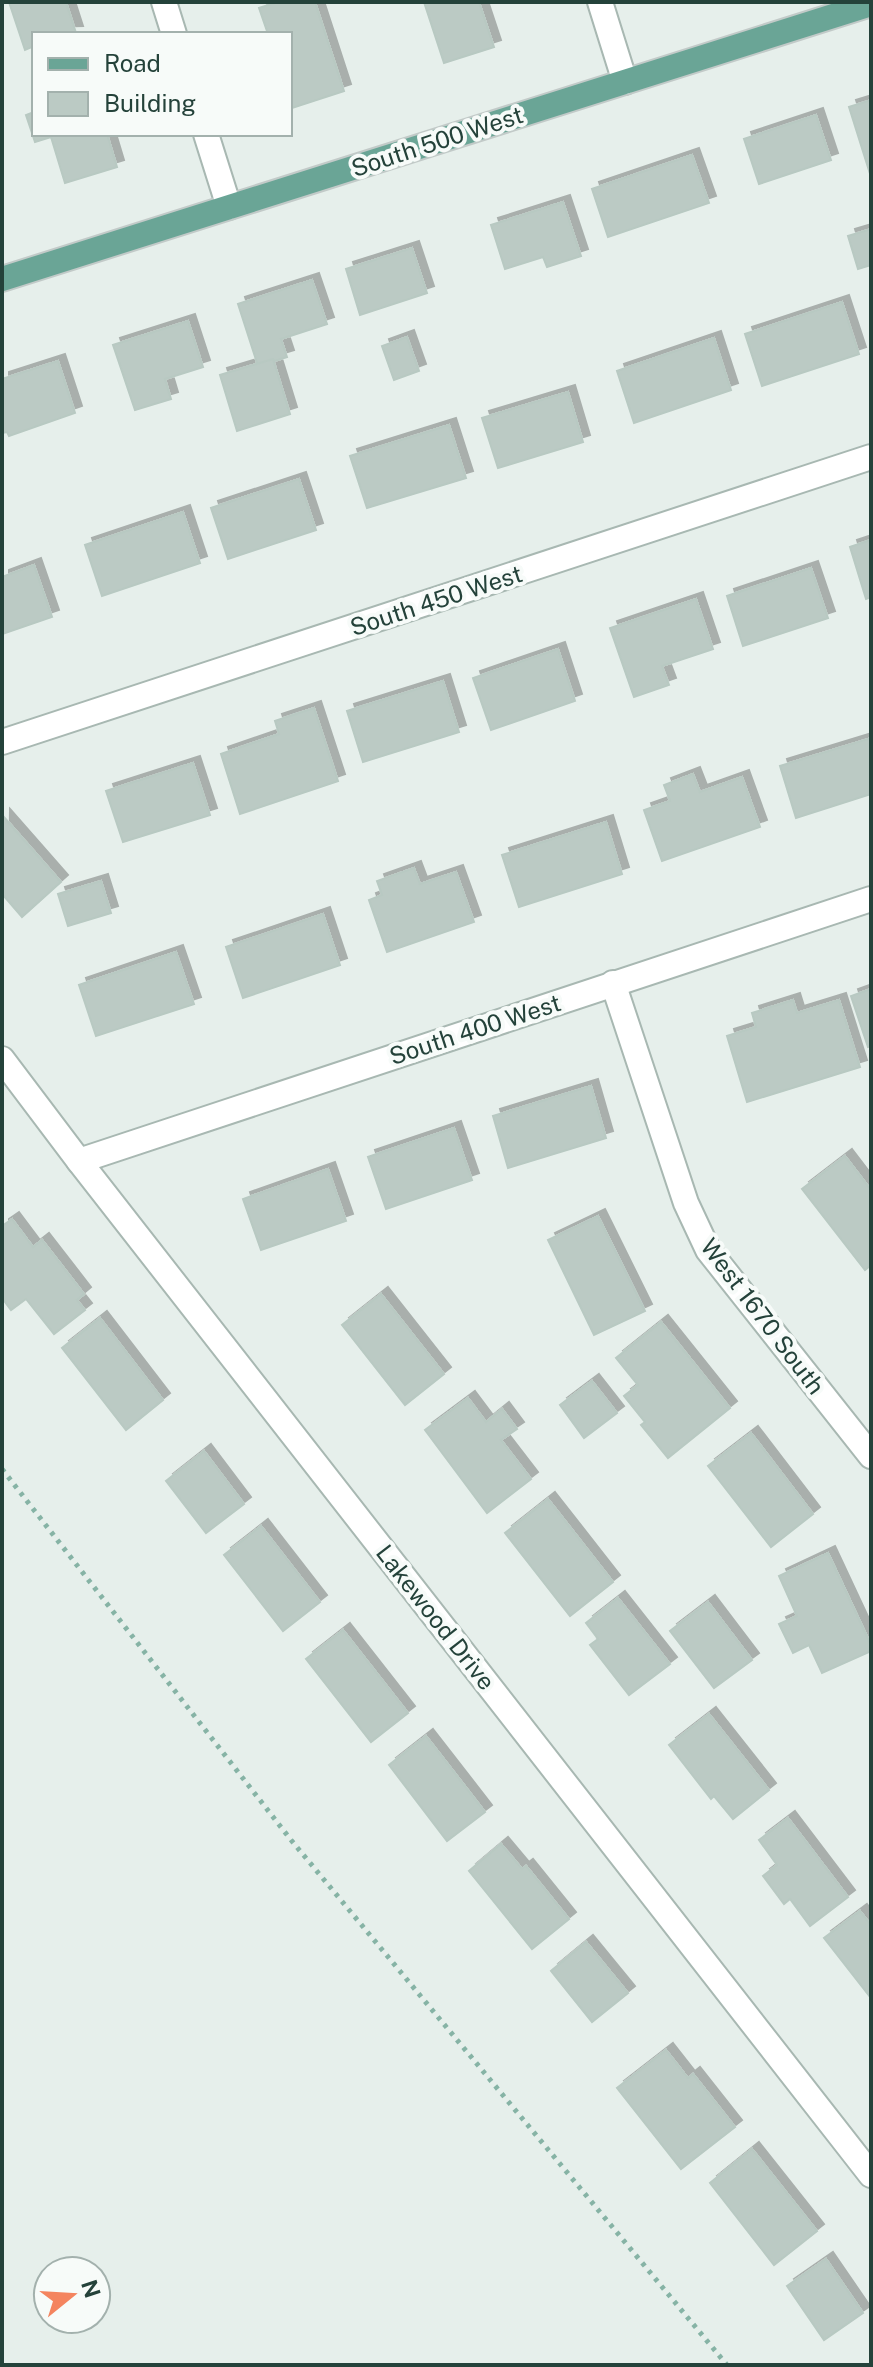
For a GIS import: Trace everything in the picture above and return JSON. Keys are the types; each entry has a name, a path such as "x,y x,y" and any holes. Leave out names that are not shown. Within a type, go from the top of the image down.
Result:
{"main road":[{"name":"South 500 West","path":"2,279 871,4"}],"street":[{"path":"164,2 173,32"},
{"path":"600,2 625,82"},
{"path":"207,136 229,207"},
{"name":"South 450 West","path":"2,742 871,457"},
{"name":"South 400 West","path":"79,1161 871,899"},
{"name":"West 1670 South","path":"613,983 686,1203 708,1250 871,1456"},
{"name":"Lakewood Drive","path":"2,1059 871,2175"}],"path":[{"path":"2,1469 291,1840 727,2365"}],"building":[{"path":"9,2 66,2 76,32 32,32 32,47 25,50"},
{"path":"278,2 315,2 344,91 292,108 292,32 267,32 259,8"},
{"path":"424,2 479,2 494,47 444,63"},
{"path":"871,100 871,177 849,107"},
{"path":"32,113 32,133 26,115"},
{"path":"816,115 831,160 759,184 744,139"},
{"path":"33,136 108,136 117,167 65,183 51,137 35,142"},
{"path":"692,155 709,203 608,237 592,189"},
{"path":"563,202 581,256 547,267 543,257 505,269 491,225"},
{"path":"871,229 871,265 858,269 848,236"},
{"path":"412,248 427,293 360,315 346,269"},
{"path":"312,280 327,324 281,339 287,357 258,366 238,304"},
{"path":"842,302 859,354 762,386 745,334"},
{"path":"188,321 203,367 165,379 171,399 135,410 113,345"},
{"path":"407,337 419,371 394,380 382,346"},
{"path":"714,338 731,390 634,423 617,371"},
{"path":"273,359 290,414 237,431 220,375"},
{"path":"58,361 75,413 9,436 7,432 2,433 2,379"},
{"path":"568,392 583,442 498,468 482,418"},
{"path":"449,425 466,478 367,508 350,456"},
{"path":"299,479 316,530 228,559 211,508"},
{"path":"183,512 200,563 102,596 85,545"},
{"path":"871,540 871,597 866,599 850,547"},
{"path":"34,565 52,617 2,634 2,577"},
{"path":"811,568 828,618 743,646 727,596"},
{"path":"696,599 713,649 662,666 669,685 634,697 610,628"},
{"path":"558,649 575,701 491,730 473,678"},
{"path":"443,681 459,732 363,762 347,711"},
{"path":"314,708 338,781 240,814 221,754 279,734 275,721"},
{"path":"871,738 871,794 796,818 780,766"},
{"path":"193,763 210,815 123,842 106,791"},
{"path":"693,774 700,792 742,777 760,827 662,861 644,810 670,801 664,785"},
{"path":"3,816 61,882 22,917 2,894"},
{"path":"606,822 622,874 519,907 502,855"},
{"path":"414,868 420,884 456,872 474,922 387,952 369,900 382,895 377,881"},
{"path":"101,881 111,913 68,926 58,894"},
{"path":"323,914 340,965 243,998 226,947"},
{"path":"176,952 194,1004 96,1036 79,985"},
{"path":"871,989 871,1046 868,1047 851,996"},
{"path":"793,1000 797,1013 839,1000 860,1067 747,1102 727,1036 756,1027 752,1013"},
{"path":"591,1086 606,1138 508,1168 493,1116"},
{"path":"454,1128 472,1180 386,1209 368,1157"},
{"path":"845,1156 871,1190 871,1265 865,1270 802,1189"},
{"path":"328,1169 346,1221 261,1250 243,1199"},
{"path":"598,1216 645,1311 594,1335 548,1240"},
{"path":"12,1219 33,1247 42,1240 84,1294 77,1300 85,1310 54,1334 26,1299 11,1310 2,1298 2,1226"},
{"path":"381,1294 444,1374 405,1405 342,1325"},
{"path":"100,1318 163,1400 126,1430 62,1348"},
{"path":"661,1322 730,1408 668,1458 641,1425 645,1422 624,1396 638,1385 616,1358"},
{"path":"592,1381 617,1413 584,1438 560,1405"},
{"path":"468,1398 486,1422 502,1409 517,1429 501,1440 531,1479 487,1513 425,1430"},
{"path":"751,1433 813,1514 771,1547 708,1466"},
{"path":"204,1451 244,1504 206,1533 166,1481"},
{"path":"548,1499 613,1582 570,1616 505,1533"},
{"path":"261,1526 320,1602 283,1631 224,1555"},
{"path":"828,1553 871,1645 871,1651 822,1673 809,1645 793,1653 779,1624 797,1616 779,1576"},
{"path":"618,1598 670,1664 629,1695 590,1645 598,1639 586,1623"},
{"path":"708,1602 752,1660 714,1688 670,1631"},
{"path":"343,1630 408,1713 371,1742 306,1659"},
{"path":"709,1714 769,1790 733,1819 714,1796 711,1799 669,1745"},
{"path":"426,1736 485,1812 447,1841 389,1765"},
{"path":"788,1818 848,1897 810,1926 790,1899 784,1904 763,1876 777,1865 759,1840"},
{"path":"501,1844 522,1869 526,1866 569,1919 532,1949 469,1871"},
{"path":"860,1911 871,1925 871,1998 824,1938"},
{"path":"586,1942 628,1993 592,2022 551,1971"},
{"path":"666,2050 688,2078 693,2074 735,2127 681,2169 617,2088"},
{"path":"752,2149 817,2231 774,2265 710,2183"},
{"path":"826,2259 863,2313 824,2340 787,2286"}]}
